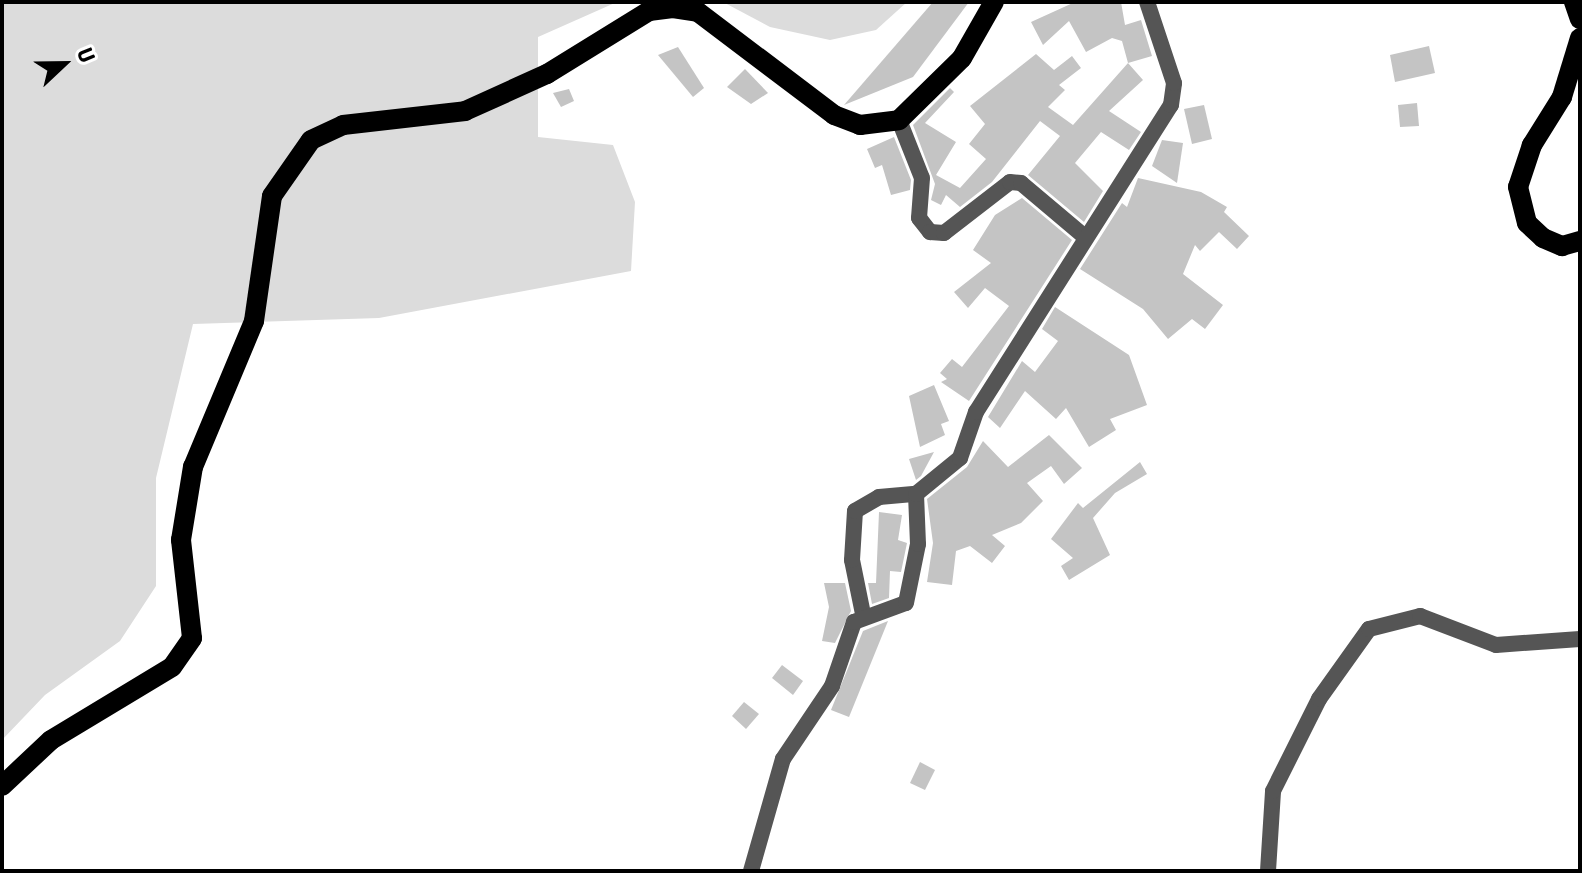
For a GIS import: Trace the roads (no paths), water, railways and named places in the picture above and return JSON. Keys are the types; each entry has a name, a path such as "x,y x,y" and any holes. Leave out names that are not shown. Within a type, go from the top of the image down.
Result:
{"main road":[{"path":"2,786 51,740 172,667 192,638 181,540 193,467 254,321 272,196 311,140 343,125 479,106 547,74 649,11 673,8 698,12 834,115 860,125 899,120 962,58 994,2"},
{"path":"1574,2 1580,19"},
{"path":"1580,38 1562,97 1532,145 1518,187 1527,223 1543,238 1562,246 1580,241"}],"street":[{"path":"751,871 783,759 832,686 863,614 852,560 855,511 879,497 916,494 960,458 976,412 1171,105 1174,83 1147,2"},
{"path":"899,120 922,178 919,218 930,232 944,233 1010,182 1021,183 1085,237"},
{"path":"863,614 885,615 906,603 918,544 916,494"},
{"path":"1268,871 1273,791 1319,699 1369,629 1420,616 1496,645 1580,639"}]}
